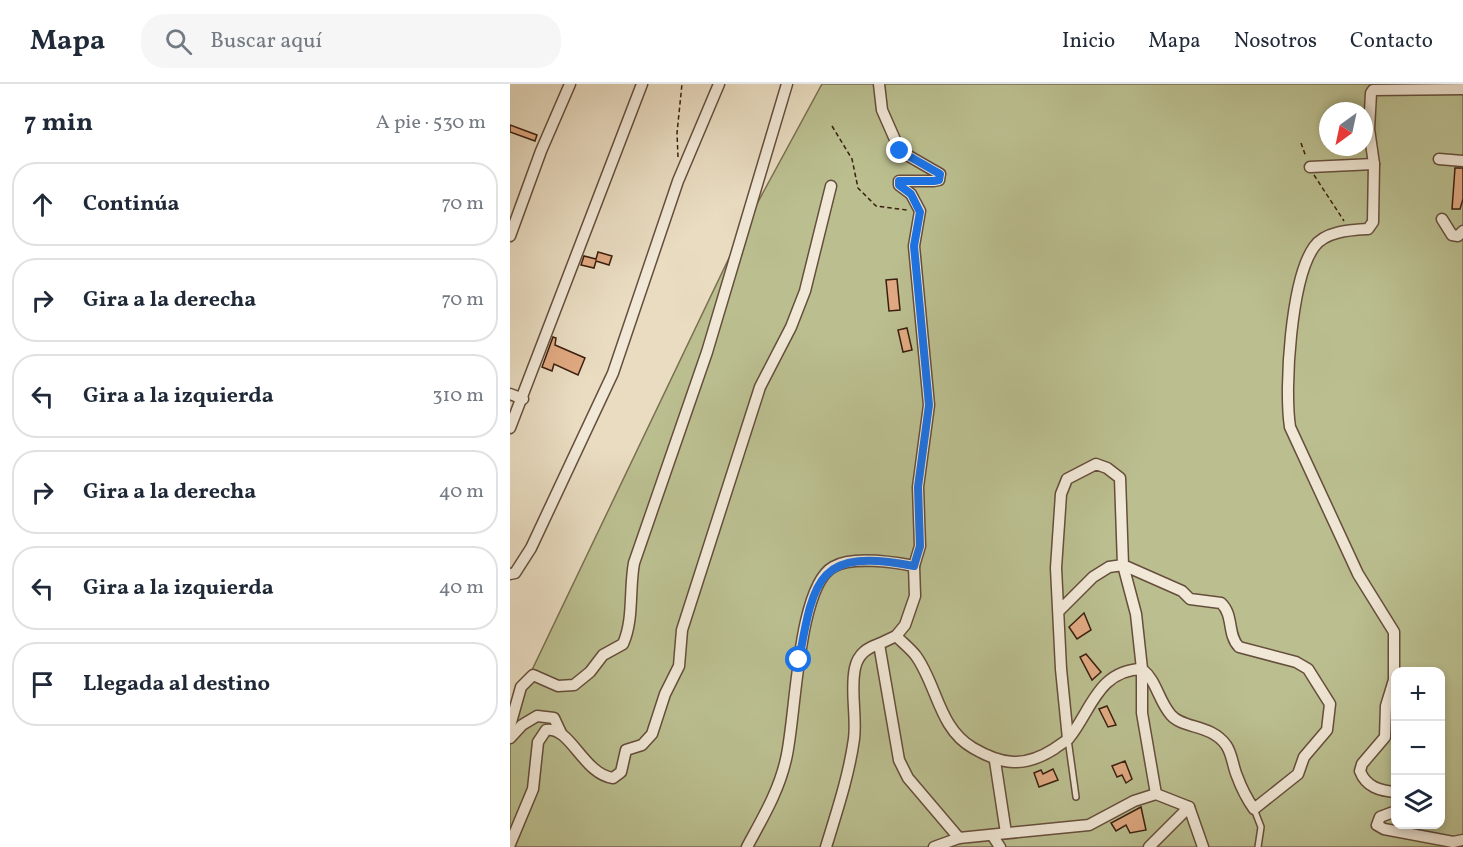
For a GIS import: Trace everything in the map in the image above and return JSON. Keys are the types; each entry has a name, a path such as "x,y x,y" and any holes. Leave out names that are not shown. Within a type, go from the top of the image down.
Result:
{"street":[{"path":"510,236 541,151 570,84"},
{"path":"510,428 642,84"},
{"path":"510,574 515,573 531,548 613,373 678,182 719,84"},
{"path":"510,726 526,680 533,675 558,686 574,685 590,672 603,655 617,650 626,636 634,563 707,352 787,84"},
{"path":"826,847 843,792 854,737 855,668 860,654 896,636 905,625 915,596 914,566 920,546 918,487 929,405 914,246 920,212 911,194 899,185 899,181 934,181 939,180 940,174 900,151 882,110 879,84"},
{"path":"1391,792 1382,791 1370,785 1360,771 1362,764 1385,737 1386,706 1394,680 1395,632 1358,574 1290,427 1287,406 1287,365 1303,270 1314,246 1325,237 1371,227 1374,164 1369,129 1369,95 1373,87 1463,89"},
{"path":"1439,159 1463,161"},
{"path":"1310,167 1374,164"},
{"path":"510,738 522,725 537,716 554,718 561,734 594,771 613,778 621,772 626,750 642,745 652,734 665,694 679,666 682,630 760,387 791,327 804,291 831,186"},
{"path":"1442,219 1452,235 1458,236 1463,231"},
{"path":"510,394 523,399"},
{"path":"1068,739 1061,669 1056,568 1061,494 1068,479 1096,464 1107,468 1119,478 1123,565 1136,614 1142,669 1142,713 1156,795"},
{"path":"747,847 771,802 786,760 810,602 825,574 834,566 881,560 914,566"},
{"path":"896,636 916,655 939,698 948,726 969,746 995,761 1014,763 1039,758 1068,739 1095,695 1129,669 1142,669 1153,680 1160,698 1176,720 1215,734 1227,746 1236,776 1254,809 1298,774 1304,758 1324,736 1329,722 1330,704 1308,669 1296,662 1239,647 1232,637 1228,614 1221,603 1190,599 1182,591 1123,565 1108,567 1093,577 1059,611"},
{"path":"879,644 899,760 908,778 959,838"},
{"path":"510,844 533,789 541,735 552,729 561,734"},
{"path":"995,761 1006,833"},
{"path":"934,847 959,838 1089,825 1134,801 1156,795 1189,807"},
{"path":"1149,847 1189,807"},
{"path":"1189,807 1203,847"},
{"path":"1391,813 1380,817 1377,825 1384,829 1453,842 1463,840"},
{"path":"992,835 1000,847"}],"lane":[{"path":"1068,739 1076,797"},
{"path":"1254,809 1261,827 1258,847"}],"path":[{"path":"678,162 677,133 682,84"},
{"path":"832,126 852,159 858,188 876,206 920,212"},
{"path":"1300,143 1325,196 1344,218 1347,231"}],"green space":[{"path":"822,84 1463,84 1463,847 510,847 510,716 740,235"}],"building":[{"path":"510,125 537,135 535,141 510,132"},
{"path":"1455,168 1463,168 1463,199 1460,209 1452,209"},
{"path":"598,252 612,256 609,265 596,261 594,268 581,265 584,256 596,259"},
{"path":"897,279 900,310 889,311 886,280"},
{"path":"907,328 912,350 903,352 898,330"},
{"path":"553,337 556,338 555,345 585,358 578,375 554,364 552,371 542,367"},
{"path":"1084,613 1091,630 1077,639 1069,627"},
{"path":"1086,654 1101,672 1092,680 1080,657"},
{"path":"1107,706 1116,725 1108,727 1099,709"},
{"path":"1125,761 1132,779 1126,783 1122,775 1117,777 1112,766"},
{"path":"1053,769 1058,780 1039,787 1034,773 1041,770 1043,774"},
{"path":"1141,807 1146,830 1130,833 1126,825 1116,831 1111,823"}],"route":[{"path":"799,660 810,602 825,574 834,566 881,560 914,566 920,546 918,487 929,405 920,288 915,266 914,246 920,212 911,194 899,185 899,181 934,181 939,180 940,174 935,169 912,160 900,151"}]}
